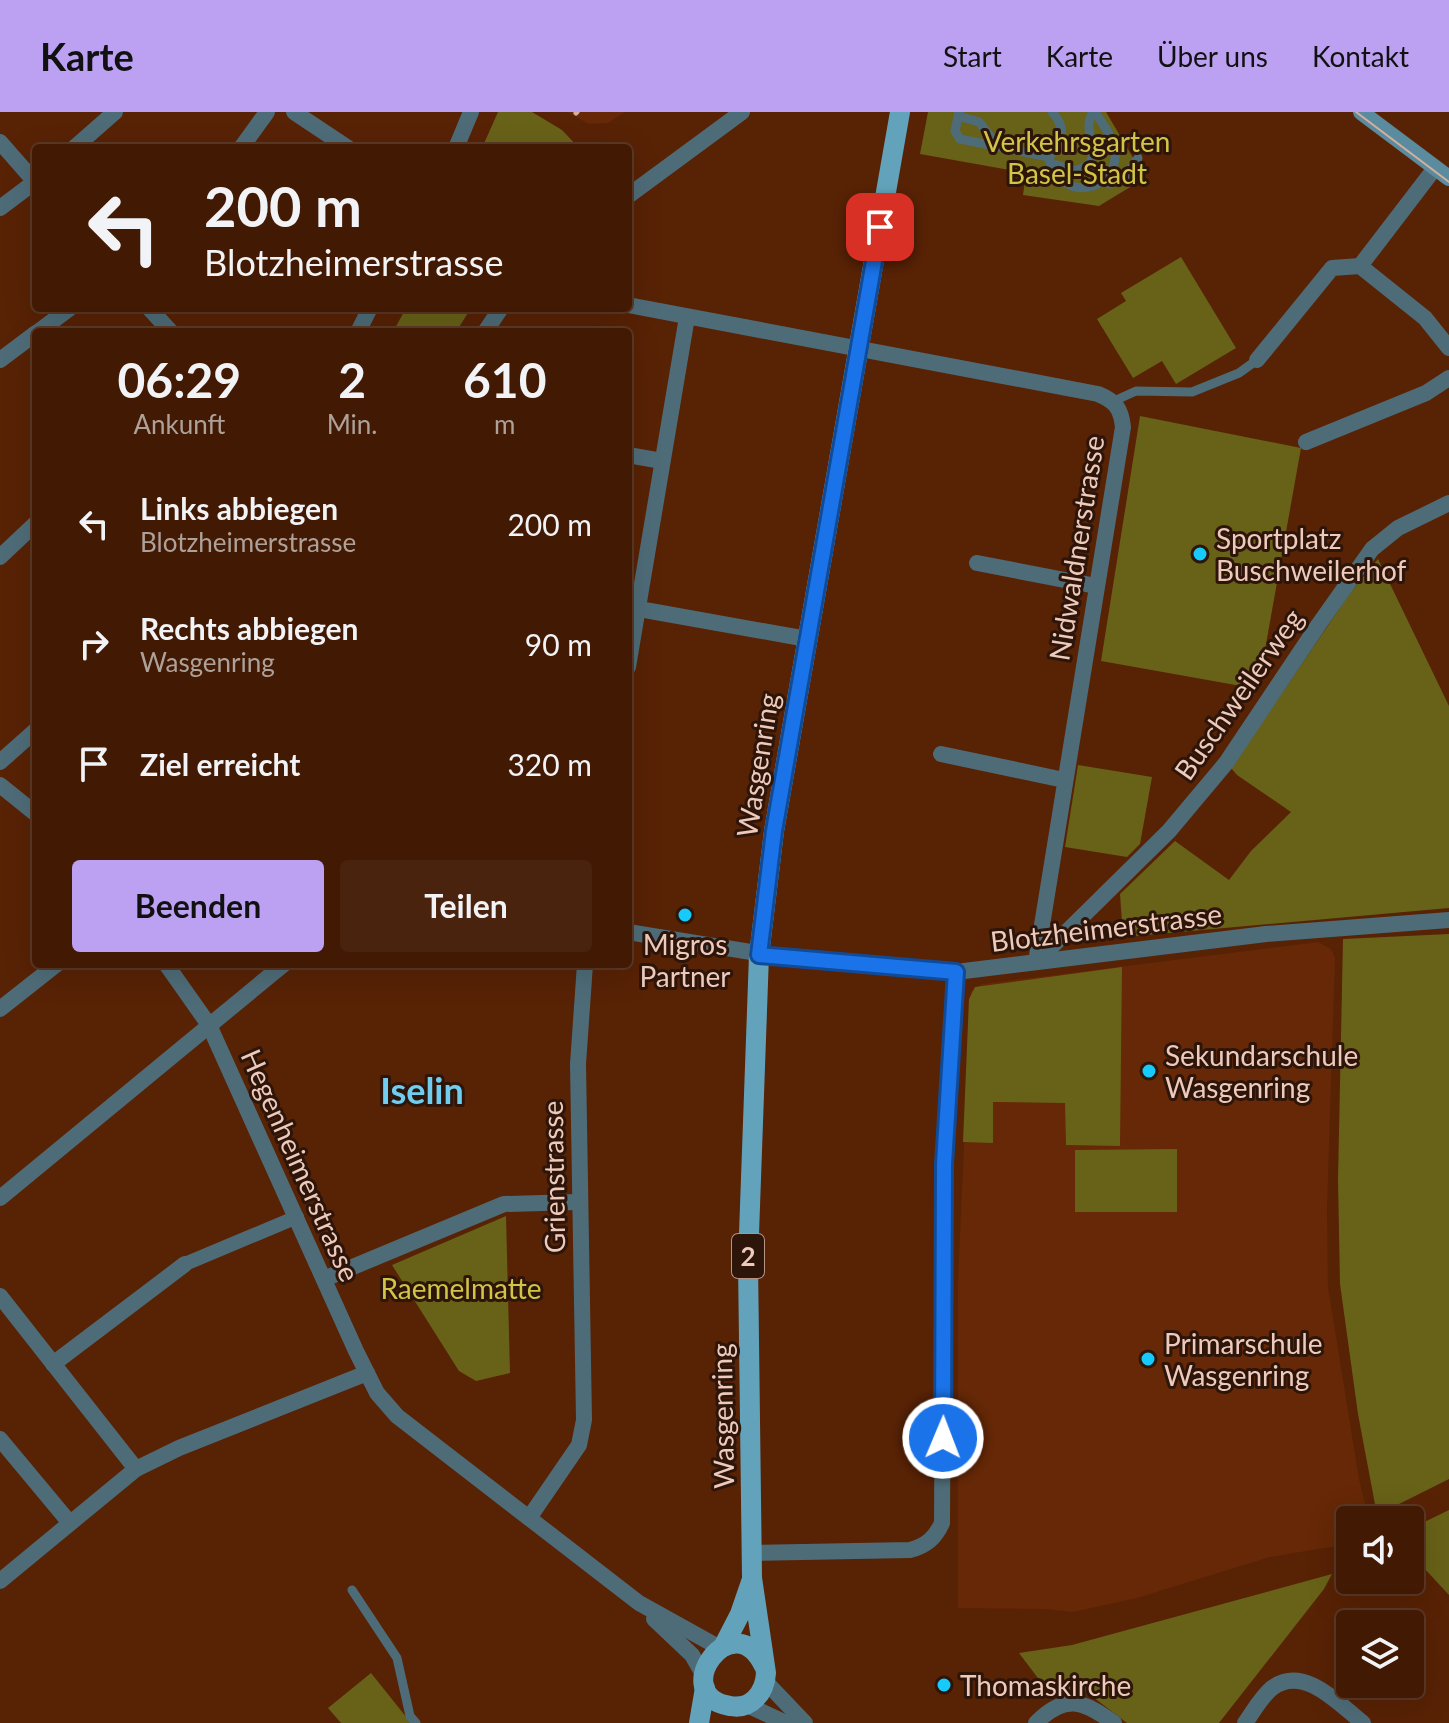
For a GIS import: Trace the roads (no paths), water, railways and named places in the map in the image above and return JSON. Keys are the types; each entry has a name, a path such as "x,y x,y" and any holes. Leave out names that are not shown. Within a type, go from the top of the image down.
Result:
{"main road":[{"name":"Wasgenring","path":"765,1673 752,1578 748,1262 759,955 774,831 900,112"},
{"path":"1361,112 1442,173"},
{"name":"Wasgenring","path":"722,1647 740,1614 752,1578"},
{"path":"699,1723 708,1659 722,1647 744,1646 757,1654 765,1673 761,1693 726,1723"},
{"path":"704,1681 713,1699 724,1705 746,1705"}],"street":[{"path":"79,144 115,112"},
{"path":"244,144 267,112"},
{"path":"294,112 342,144"},
{"path":"458,144 471,112"},
{"path":"632,193 742,112"},
{"path":"0,142 32,178"},
{"path":"1360,266 1442,173"},
{"path":"0,208 32,185"},
{"path":"1257,360 1332,268 1360,266 1425,318 1449,348"},
{"name":"Nidwaldnerstrasse","path":"632,306 1098,394 1114,401 1122,415 1123,427 1036,962"},
{"path":"44,328 65,312"},
{"path":"153,312 167,328"},
{"path":"687,317 633,608 807,639"},
{"path":"0,360 32,337"},
{"path":"1306,442 1426,393 1449,378"},
{"path":"632,456 662,461"},
{"name":"Buschweilerweg","path":"1036,962 1169,831 1226,763 1372,549 1398,528 1449,503"},
{"path":"0,557 32,527"},
{"path":"977,563 1096,586"},
{"path":"0,762 32,734"},
{"path":"941,754 1064,780"},
{"path":"0,785 32,811"},
{"name":"Blotzheimerstrasse","path":"632,933 759,955 956,972 1266,934 1449,920"},
{"path":"0,1009 52,968"},
{"name":"Hegenheimerstrasse","path":"169,968 209,1025 367,1373 384,1402 397,1416 639,1603 682,1644 704,1681"},
{"path":"0,1198 279,968"},
{"name":"Grienstrasse","path":"529,1518 579,1445 584,1420 578,1064 585,968"},
{"path":"752,1553 910,1550 933,1538 942,1523 944,1164 956,972"},
{"path":"324,1279 504,1204 578,1202"},
{"path":"53,1364 185,1264 297,1217"},
{"path":"0,1296 136,1469"},
{"path":"0,1581 136,1469 179,1448 367,1373"},
{"path":"0,1439 70,1523"},
{"name":"Hegenheimerstrasse","path":"639,1603 722,1647"},
{"path":"765,1673 805,1723"},
{"path":"1245,1723 1271,1689 1287,1680 1311,1683 1363,1723"},
{"path":"1036,1723 1053,1709 1078,1702 1088,1705 1114,1723"},
{"path":"746,1705 786,1723"}],"lane":[{"path":"1050,160 1062,135 1059,121 1052,112"},
{"path":"997,145 979,122 958,114 955,131 960,139 997,145 1050,160 1076,171 1091,162 1094,156 1088,121 1094,112 1115,149 1112,169 1104,180 1082,188 1067,185 1057,177 1050,160"},
{"path":"1104,180 1110,184 1119,181 1138,158"},
{"path":"1114,401 1136,391 1192,392 1239,373 1257,360"},
{"path":"352,1590 397,1658 410,1716 416,1723"}],"tram line":[{"path":"1356,112 1449,182"}],"place":[{"name":"Sportplatz Buschweilerhof","path":"1200,554"},
{"name":"Migros Partner","path":"685,915"},
{"name":"Sekundarschule Wasgenring","path":"1149,1071"},
{"name":"Primarschule Wasgenring","path":"1148,1359"},
{"name":"Thomaskirche","path":"944,1685"}],"district":[{"name":"Iselin","path":"422,1090"}],"park label":[{"name":"Verkehrsgarten Basel-Stadt","path":"1077,157"},
{"name":"Raemelmatte","path":"461,1288"}]}
